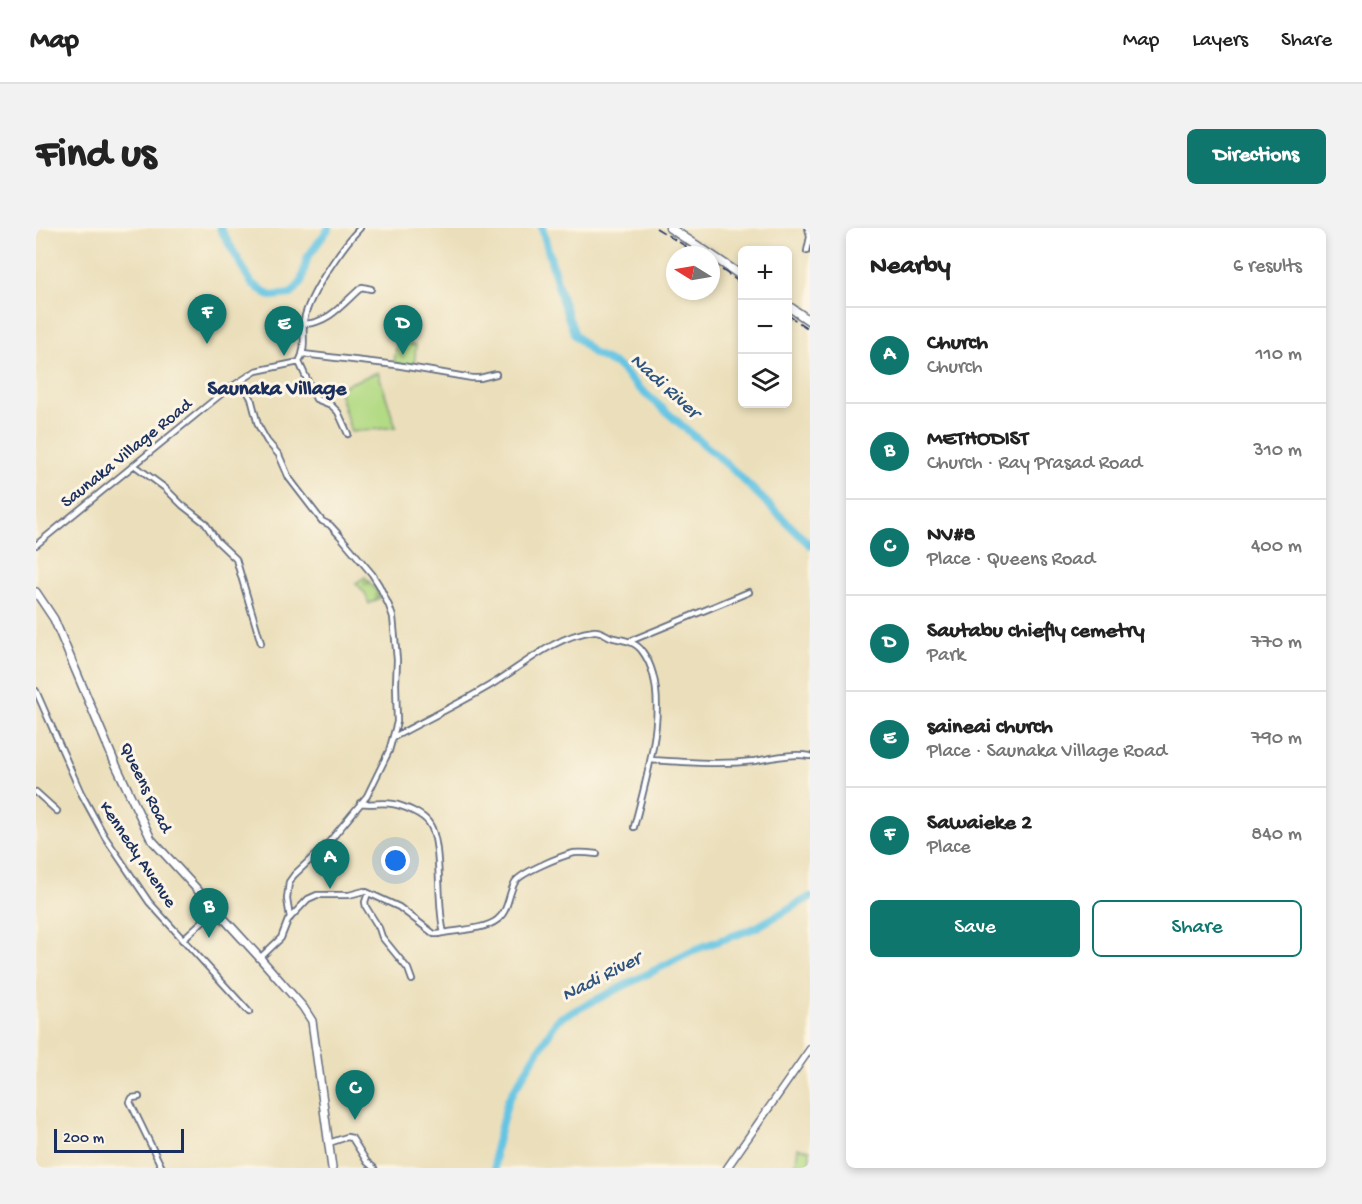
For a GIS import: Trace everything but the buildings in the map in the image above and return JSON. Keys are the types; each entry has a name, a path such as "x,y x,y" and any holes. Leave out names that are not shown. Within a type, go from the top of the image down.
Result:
{"highway":[{"path":"676,230 698,246"},
{"path":"720,261 738,273"},
{"path":"792,309 810,321"}],"main road":[{"name":"Queens Road","path":"36,592 54,619 146,830 159,848 303,1007 312,1021 332,1168"},
{"path":"727,1168 810,1049"}],"street":[{"path":"348,434 338,412 331,405 316,399 299,362 303,354 304,324 310,304 323,280 360,228"},
{"path":"807,251 810,237 808,228"},
{"path":"304,324 325,318 342,307 362,287 371,289"},
{"path":"303,354 472,378 496,374"},
{"name":"Saunaka Village Road","path":"36,545 225,391 256,371 299,362"},
{"path":"241,381 251,398 258,424 267,441 279,455 289,478 322,521 330,525 372,574 393,617 397,660 397,722 389,752 367,796 329,842 294,875 290,882 287,899 290,918"},
{"path":"134,465 165,488 205,524 217,541 236,559 261,643"},
{"path":"630,641 749,592"},
{"path":"394,737 493,684 555,643 595,631 602,631 609,637 630,641 642,650 656,684 657,715 651,760 634,828"},
{"name":"Kennedy Avenue","path":"36,691 91,814 149,902 249,1012"},
{"path":"651,760 701,764 754,761 793,754 810,756"},
{"path":"36,792 57,811"},
{"path":"360,803 392,804 404,807 430,824 437,847 439,902 444,933"},
{"path":"260,958 281,938 290,918 312,896 350,895 364,891 399,907 434,934 444,933 487,925 497,920 505,911 514,884 523,874 569,855 597,854"},
{"path":"368,893 366,907 382,937 408,969 412,980"},
{"path":"182,940 215,910"},
{"path":"138,1097 132,1098 130,1102 162,1168"},
{"path":"329,1143 346,1137 352,1138 374,1168"}],"green space":[{"path":"397,343 416,345 414,366 394,363"},
{"path":"378,372 396,427 351,432 338,388"},
{"path":"365,577 381,597 369,604 365,593 356,583"},
{"path":"798,1148 810,1150 810,1168 795,1168"}],"waterway":[{"name":"Nadi River","path":"220,228 252,284 271,296 291,294 301,283 307,258 329,228"},
{"name":"Nadi River","path":"542,228 562,300 575,335 593,353 618,366 639,388 730,467 810,545"},
{"name":"Nadi River","path":"495,1168 495,1150 508,1100 558,1019 699,948 755,928 810,897"}],"railway":[{"path":"656,228 685,246"},
{"path":"720,268 738,281"},
{"path":"792,318 810,330"}],"place":[{"name":"Sawaieke 2","path":"207,344"},
{"name":"Sautabu chiefly cemetry","path":"403,355"},
{"name":"saineai church","path":"284,356"},
{"name":"Church","path":"330,889"},
{"name":"METHODIST","path":"209,938"},
{"name":"NV#8","path":"355,1120"}],"district":[{"name":"Saunaka Village","path":"277,390"}]}
